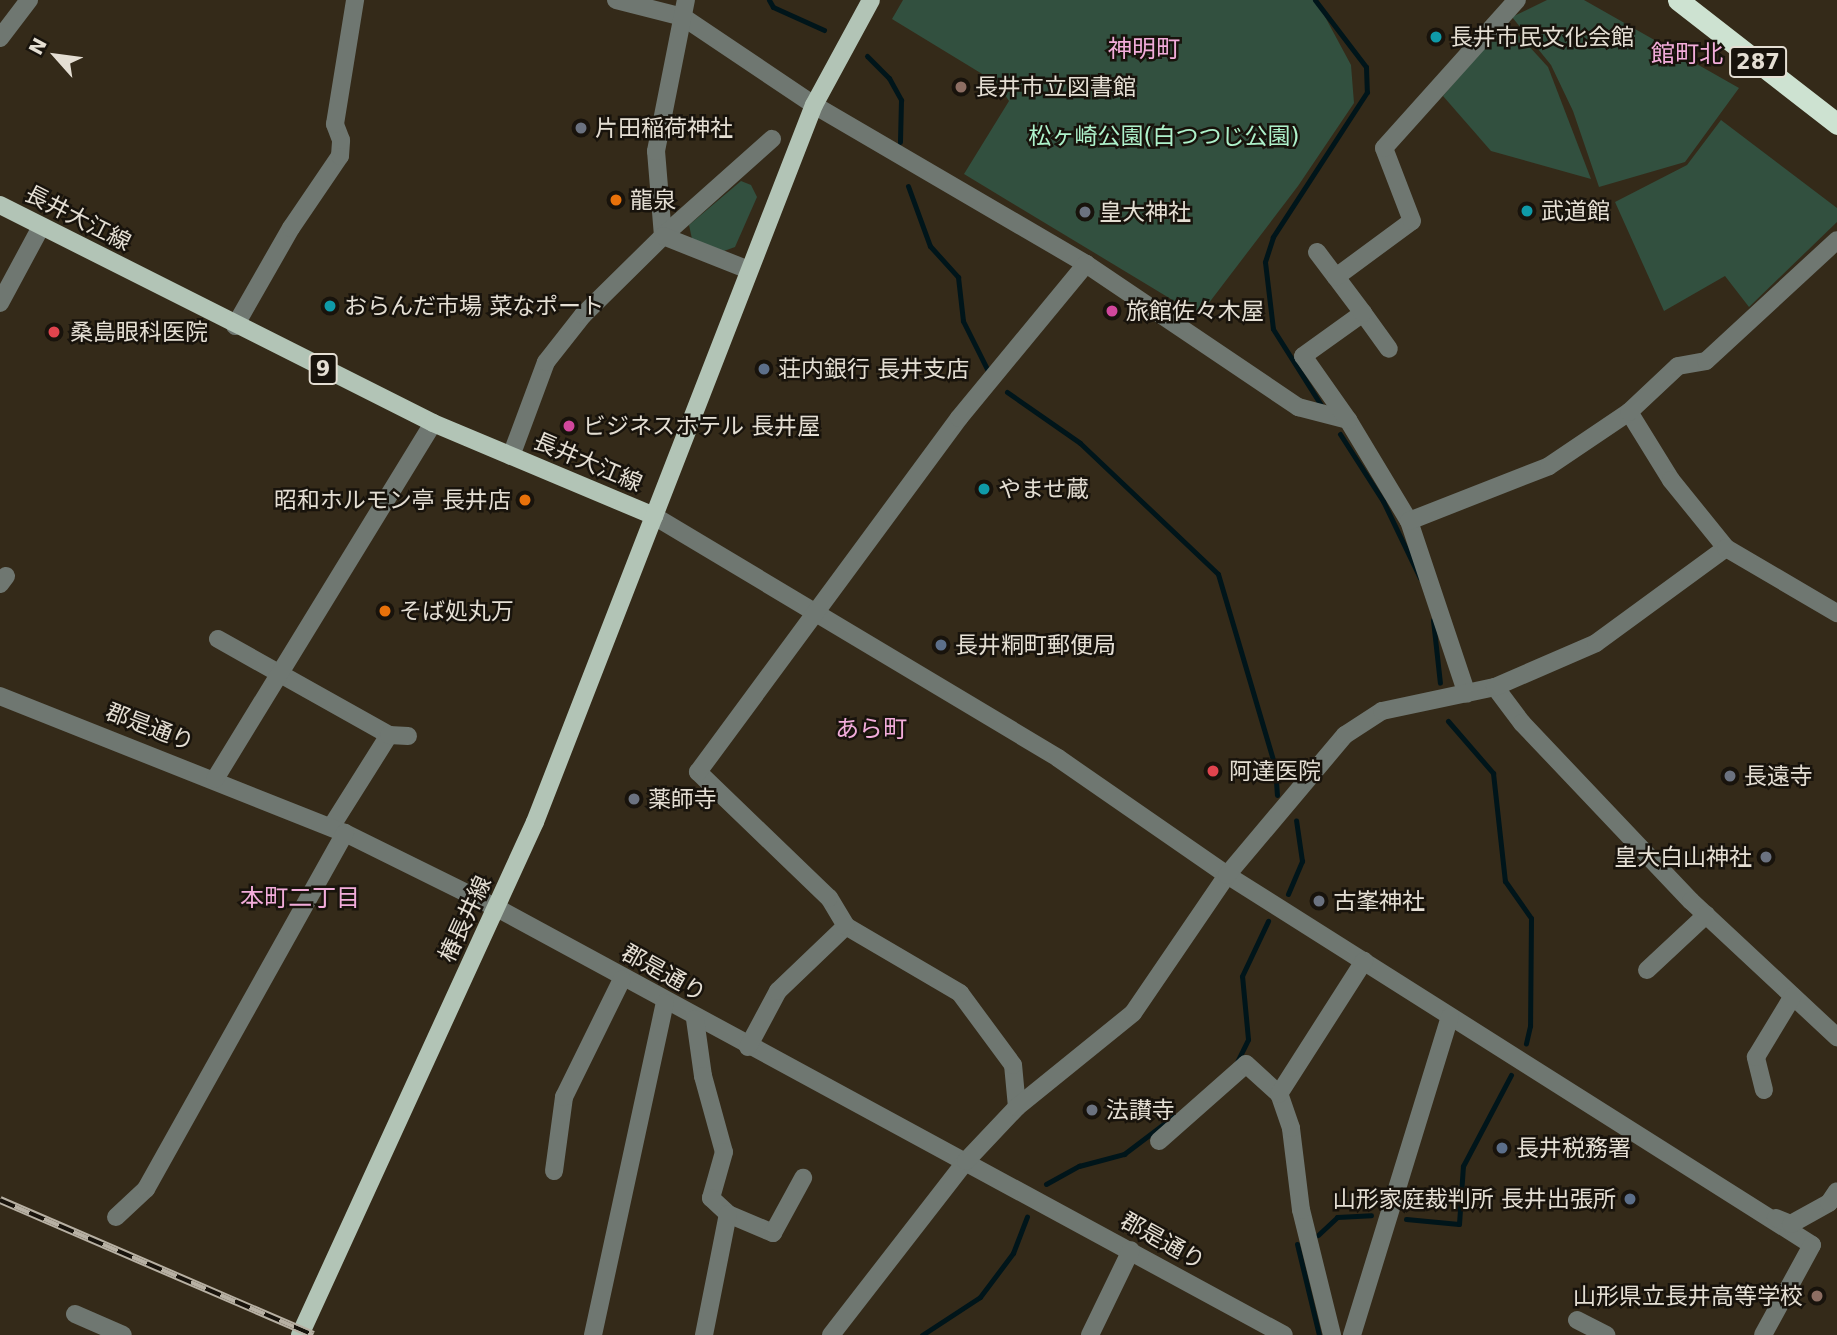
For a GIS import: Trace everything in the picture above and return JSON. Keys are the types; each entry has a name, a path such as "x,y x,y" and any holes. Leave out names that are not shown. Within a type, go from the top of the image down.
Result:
{"highway":[{"name":"287","path":"1678,0 1837,124"}],"main road":[{"name":"長井大江線","path":"0,205 433,424 654,516 814,105 871,0"},
{"name":"椿長井線","path":"300,1335 536,822 654,516"}],"street":[{"path":"0,38 29,0"},
{"path":"235,326 290,228 340,156 341,140 335,124 355,0"},
{"path":"616,0 684,9 814,105 1086,264 1298,407 1348,420"},
{"path":"1336,277 1412,221 1384,148 1517,0"},
{"path":"663,236 656,151 684,9"},
{"path":"511,456 545,362 583,315 663,236 772,139"},
{"path":"0,303 41,227"},
{"path":"663,236 749,270"},
{"path":"1409,521 1549,466 1629,412 1678,366 1706,361 1837,240"},
{"path":"1317,252 1390,349"},
{"path":"1017,1107 1013,1065 960,993 846,926 830,898 698,772 960,418 1086,264"},
{"path":"1363,313 1303,356 1348,420 1409,521 1467,694"},
{"path":"1629,412 1671,480 1726,548 1837,613"},
{"path":"215,779 433,424"},
{"path":"654,516 1058,758 1227,875 1812,1245 1763,1335"},
{"path":"831,1335 966,1161 1017,1107 1133,1013 1227,875 1345,735 1382,711 1495,687 1596,643 1726,548"},
{"path":"218,639 389,735 408,736"},
{"path":"1495,687 1579,785 1706,915 1837,1037"},
{"name":"郡是通り","path":"0,695 338,830 497,908 665,1003 966,1161 1284,1335"},
{"path":"116,1217 146,1189 389,735"},
{"path":"1647,970 1706,915"},
{"path":"748,1047 778,991 846,926"},
{"path":"1279,1094 1364,961"},
{"path":"554,1171 564,1097 622,979"},
{"path":"1764,1090 1756,1057 1793,996"},
{"path":"593,1335 665,1003"},
{"path":"1352,1335 1450,1017"},
{"path":"695,1019 703,1076 724,1152 711,1198 728,1214 773,1233 803,1178"},
{"path":"1159,1141 1246,1064 1279,1094 1289,1119 1301,1210 1332,1335"},
{"path":"1760,1213 1791,1224 1829,1203 1837,1191"},
{"path":"704,1335 728,1214"},
{"path":"1090,1335 1131,1250"},
{"path":"75,1314 122,1335"},
{"path":"1577,1320 1606,1335"}],"green space":[{"name":"松ヶ崎公園(白つつじ公園)","path":"903,0 1316,0 1351,65 1354,103 1298,186 1199,316 964,174 1009,101 997,83 892,19"},
{"path":"1547,0 1584,0 1739,88 1685,162 1599,187 1573,111 1551,65 1512,17"},
{"path":"1506,21 1548,67 1591,179 1491,151 1443,96"},
{"path":"1721,120 1837,208 1837,222 1749,307 1725,276 1664,311 1615,202 1687,165"},
{"path":"741,181 751,185 757,197 735,247 724,251 692,239 689,225"}],"waterway":[{"path":"769,0 773,7 824,30"},
{"path":"1315,0 1366,67 1367,92 1273,237 1265,262 1273,329 1321,405"},
{"path":"867,56 889,78 901,100 900,142"},
{"path":"908,186 930,246 958,277 963,321 990,375"},
{"path":"1007,392 1080,443 1218,574 1275,767 1277,795"},
{"path":"1340,434 1383,501 1420,578"},
{"path":"1433,620 1440,683"},
{"path":"1448,721 1493,773 1505,881 1531,918 1530,1026 1526,1044"},
{"path":"1288,894 1302,861 1296,820"},
{"path":"1237,1062 1248,1039 1242,976 1268,921"},
{"path":"1406,1219 1459,1224 1463,1166 1511,1075"},
{"path":"1046,1184 1079,1166 1124,1154 1174,1116"},
{"path":"1318,1235 1337,1217 1371,1215"},
{"path":"922,1335 980,1297 1013,1253 1027,1217"},
{"path":"1297,1244 1319,1335"}],"railway":[{"path":"0,1200 313,1335"}],"place":[{"name":"長井市民文化会館","path":"1436,37"},
{"name":"長井市立図書館","path":"961,87"},
{"name":"片田稲荷神社","path":"581,128"},
{"name":"龍泉","path":"616,200"},
{"name":"武道館","path":"1527,211"},
{"name":"皇大神社","path":"1085,212"},
{"name":"おらんだ市場 菜なポート","path":"330,306"},
{"name":"旅館佐々木屋","path":"1112,311"},
{"name":"桑島眼科医院","path":"54,332"},
{"name":"荘内銀行 長井支店","path":"764,369"},
{"name":"ビジネスホテル 長井屋","path":"569,426"},
{"name":"やませ蔵","path":"984,489"},
{"name":"昭和ホルモン亭 長井店","path":"525,500"},
{"name":"そば処丸万","path":"385,611"},
{"name":"長井粡町郵便局","path":"941,645"},
{"name":"阿達医院","path":"1213,771"},
{"name":"長遠寺","path":"1730,776"},
{"name":"薬師寺","path":"634,799"},
{"name":"皇大白山神社","path":"1766,857"},
{"name":"古峯神社","path":"1319,901"},
{"name":"法讃寺","path":"1092,1110"},
{"name":"長井税務署","path":"1502,1148"},
{"name":"山形家庭裁判所 長井出張所","path":"1630,1199"},
{"name":"山形県立長井高等学校","path":"1817,1296"}],"district":[{"name":"神明町","path":"1144,50"},
{"name":"館町北","path":"1687,55"},
{"name":"あら町","path":"871,730"},
{"name":"本町二丁目","path":"300,899"}]}
